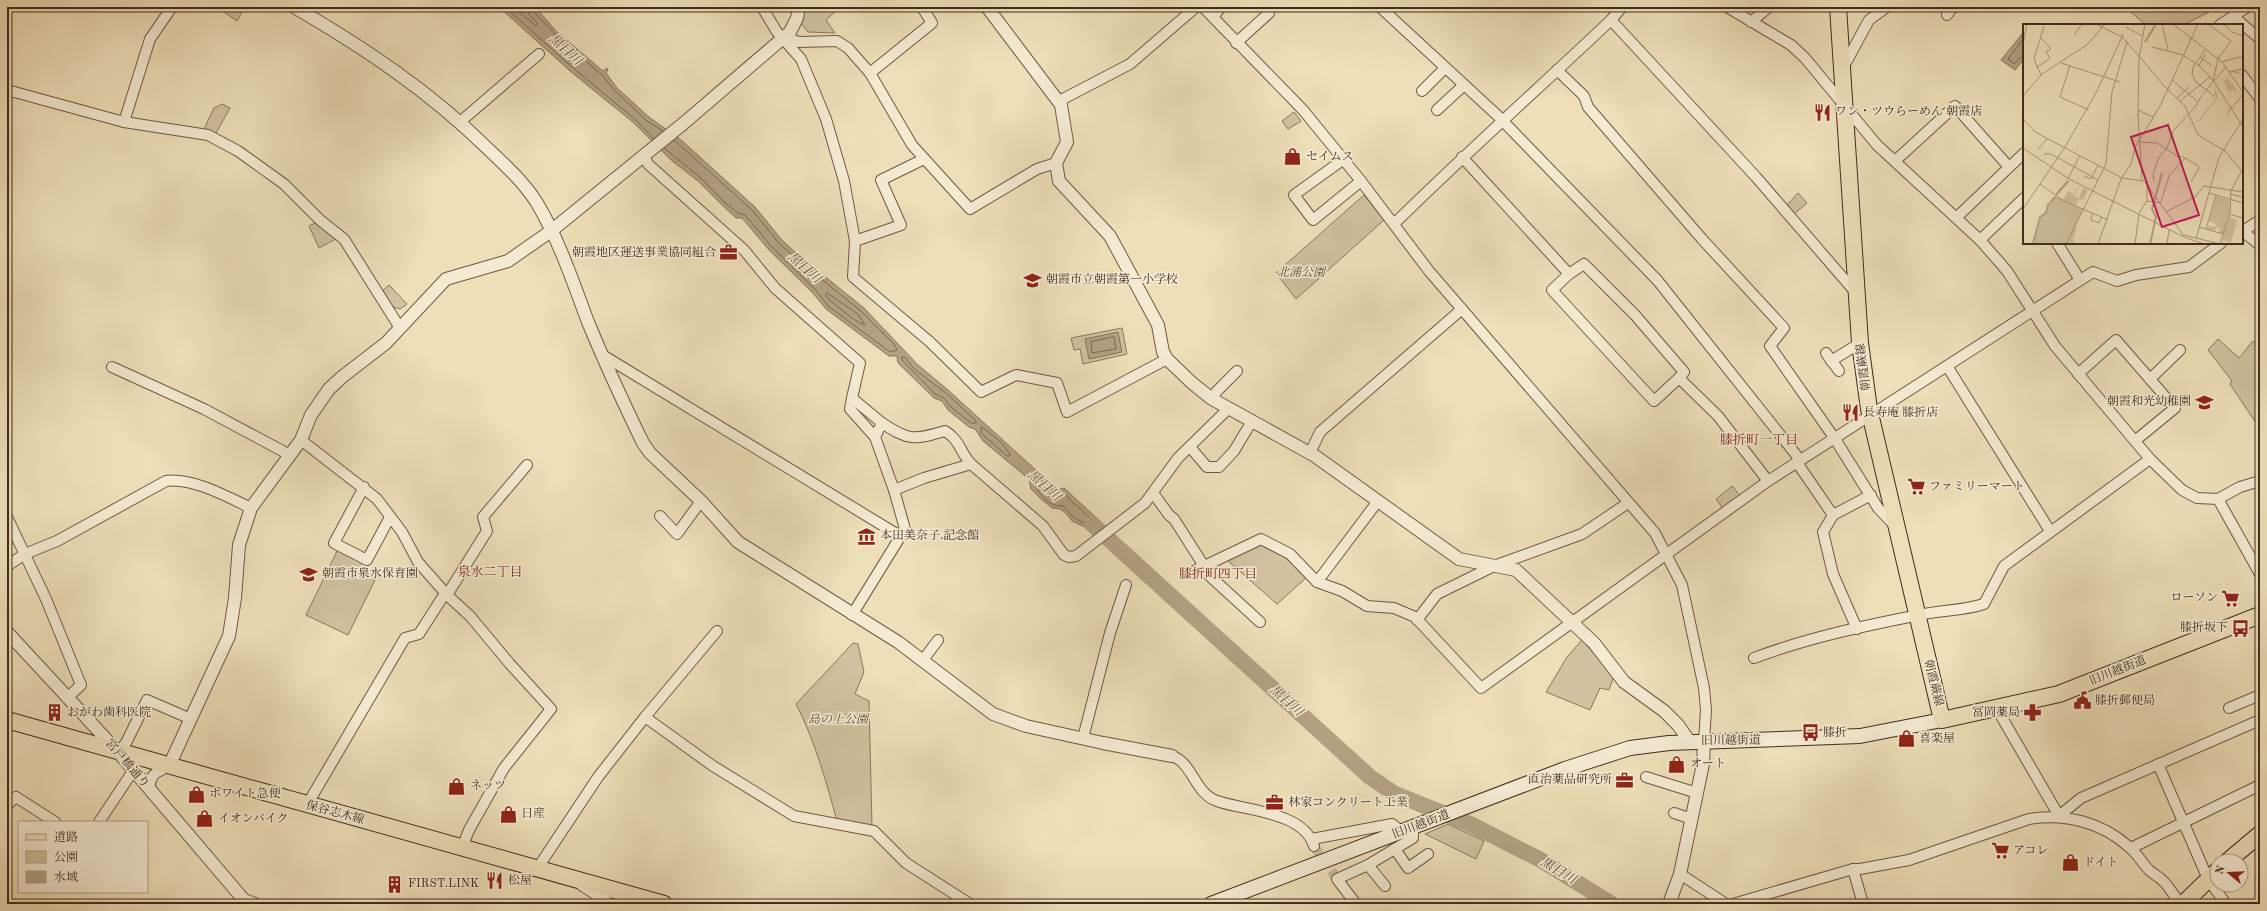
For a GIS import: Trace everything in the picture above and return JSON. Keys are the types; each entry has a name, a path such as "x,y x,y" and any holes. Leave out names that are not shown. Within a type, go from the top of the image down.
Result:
{"main road":[{"name":"朝霞蕨線","path":"1838,7 1841,72 1860,343 1870,416 1942,720"},
{"name":"旧川越街道","path":"1211,904 1610,753 1649,745 1690,742 1860,736 1997,709 2059,694 2080,687 2260,615"},
{"name":"保谷志木線","path":"7,720 664,904"},
{"path":"2237,853 2260,834"},
{"path":"2249,855 2260,845"},
{"path":"2182,904 2209,884"},
{"path":"2198,904 2209,888"}],"street":[{"path":"124,122 150,39 172,7"},
{"path":"294,7 374,57 431,96 460,122 524,186 539,207 551,231 643,443 650,453 702,501 738,542 852,615 898,642 993,714 1026,726 1178,758 1207,796 1217,801 1247,807 1291,821 1313,843 1392,824 1407,830 1413,838 1368,865 1337,879 1356,904"},
{"path":"762,7 777,32 784,38 800,59 826,118 844,181 855,241 853,277 930,342 982,392 1016,375 1057,383 1067,412 1167,359"},
{"path":"149,789 151,777 156,771 169,766 229,636 235,598 239,545 252,508 300,440 310,415 330,389 342,377 386,343 446,279 508,261 551,231 680,126 790,32 797,18 799,7"},
{"path":"870,73 932,23 922,7"},
{"path":"987,7 1059,102 1067,142 1056,163 1059,181 1110,236 1158,325 1163,352 1167,359 1192,383 1212,399 1310,453 1459,559 1516,570 1594,643 1624,682 1664,711 1678,725 1690,742"},
{"path":"1059,102 1130,64 1196,7"},
{"path":"1202,7 1303,110 1361,181 1429,271 1628,503 1655,532 1667,555 1682,585 1704,688 1706,710 1704,764 1680,874 1669,904"},
{"path":"1213,17 1221,7"},
{"path":"1380,7 1503,121 1660,283 1798,456 1800,467 1833,515"},
{"path":"1394,224 1462,157 1503,121 1611,20 1622,7"},
{"path":"1727,7 1791,45 1806,58 1877,145 1957,217 1980,240 2007,271 2031,312 2055,346 2136,440 2150,459 2182,490 2197,498 2218,500 2240,487 2260,480"},
{"path":"1751,22 1769,7"},
{"path":"1841,72 1869,20 1886,7"},
{"path":"2222,24 2247,7"},
{"path":"1236,43 1269,13"},
{"path":"2234,17 2242,24"},
{"path":"1611,20 1756,178 1857,294"},
{"path":"2243,25 2260,39"},
{"path":"784,38 799,42 837,41 848,48 870,73 912,145 970,209 1037,168 1056,163"},
{"path":"460,122 539,54"},
{"path":"1422,91 1445,68"},
{"path":"1557,70 1584,96 1588,107 1694,230 1784,328 1770,346 1835,439 1878,508 1896,528"},
{"path":"2243,75 2260,98"},
{"path":"1437,110 1464,85"},
{"path":"7,90 124,122 208,135 250,159 284,184 320,220 344,239 400,328"},
{"path":"1895,161 1955,106 2009,167"},
{"path":"1957,217 2023,154"},
{"path":"644,155 648,164 744,250 775,288 860,363 850,409 875,437 894,490 905,529 852,615"},
{"path":"1462,157 1569,274"},
{"path":"855,241 901,225 882,180 924,159"},
{"path":"1344,160 1294,194 1314,220 1361,181"},
{"path":"1980,240 2023,199"},
{"path":"2260,220 2243,231 2260,245"},
{"path":"2058,244 2080,280"},
{"path":"1200,568 1261,539 1290,554 1317,582 1342,591 1367,606 1394,608 1417,620 1482,688 1768,481 1800,462 2093,272 2117,281 2136,275 2189,267 2220,244"},
{"path":"1584,264 1635,315 1684,372 1679,378 1654,401 1552,290 1569,274 1584,264"},
{"path":"1310,453 1320,432 1462,309"},
{"path":"2078,374 2116,340 2175,408 2136,440"},
{"path":"1839,371 1828,357 1860,343"},
{"path":"2150,379 2180,350"},
{"path":"604,356 900,536"},
{"path":"1947,366 2050,531"},
{"path":"112,367 198,406 290,455"},
{"path":"1212,399 1217,391 1237,371"},
{"path":"1679,378 1718,416 1768,481"},
{"path":"852,398 882,424 897,433 918,439 945,431 955,437 966,459 1043,526 1064,555 1069,557 1076,556 1145,503 1167,471 1229,408"},
{"path":"1190,447 1207,467 1219,467 1234,451 1252,421"},
{"path":"875,437 882,424"},
{"path":"300,440 364,487 377,499 402,532 418,562 447,595 470,616 510,664 551,709 504,768 469,830 462,848"},
{"path":"1754,658 1788,645 1856,629 1943,610 1966,610 1984,604 2004,566 2150,459"},
{"path":"894,490 924,478 971,464"},
{"path":"307,805 405,638 419,634 442,598 447,595 487,531 483,517 527,465"},
{"path":"7,566 25,554 57,541 166,481 173,480 207,488 252,508"},
{"path":"364,487 334,543 367,560 390,517"},
{"path":"1153,493 1169,515 1174,519 1200,568 1260,622"},
{"path":"1856,629 1833,574 1823,532 1833,515 1871,495"},
{"path":"2218,500 2260,574"},
{"path":"660,516 677,534 702,501"},
{"path":"1317,582 1378,501"},
{"path":"1417,620 1437,594 1494,566 1582,534 1628,503"},
{"path":"7,518 25,554 81,684 67,698"},
{"path":"1083,738 1110,633 1126,585"},
{"path":"537,868 598,777 645,717 717,631"},
{"name":"宮戸橋通り","path":"7,632 118,752 133,771 249,902"},
{"path":"923,660 938,640"},
{"path":"2229,708 2260,696"},
{"path":"118,752 126,743 147,700 191,719"},
{"path":"1997,709 2059,816"},
{"path":"645,717 713,766 794,816 874,831 906,863 970,904"},
{"path":"2059,816 2081,798 2260,720"},
{"path":"2158,764 2184,822 2209,870"},
{"path":"100,821 133,771"},
{"path":"1646,778 1697,793"},
{"path":"2131,848 2260,785"},
{"path":"7,805 16,797 53,821"},
{"path":"1674,813 1692,819"},
{"path":"1733,904 1853,869 1909,860 2029,819 2059,816 2101,828 2131,848 2151,872 2162,880 2182,904"},
{"path":"1395,849 1408,868 1428,854"},
{"path":"1368,865 1385,886"},
{"path":"1853,869 1863,904"},
{"path":"1680,874 1726,904"},
{"path":"569,878 611,904"},
{"path":"2220,893 2226,904"}],"green space":[{"path":"217,7 245,7 237,21"},
{"path":"802,7 840,7 826,20 835,33 808,32 799,21"},
{"path":"2125,7 2219,7 2185,24 2145,24"},
{"path":"222,104 230,108 216,133 203,131 214,108"},
{"path":"1294,112 1301,121 1288,129 1282,121"},
{"path":"1798,193 1807,203 1794,214 1786,206"},
{"name":"北浦公園","path":"1364,195 1384,220 1296,299 1276,273"},
{"path":"317,222 336,239 319,248 309,226"},
{"path":"389,285 407,304 400,309 393,307 380,293"},
{"path":"1122,328 1127,354 1083,364 1080,349 1074,350 1071,338"},
{"path":"2218,339 2239,358 2253,341 2260,346 2260,429 2230,384 2232,381 2208,350"},
{"path":"1732,486 1744,500 1724,510 1716,499"},
{"path":"1259,544 1286,558 1306,578 1277,604 1226,559"},
{"path":"338,549 367,563 362,571 376,578 348,635 306,615"},
{"path":"1582,640 1614,676 1609,690 1600,688 1590,710 1546,692 1567,657"},
{"name":"島の上公園","path":"853,643 858,644 864,672 855,694 869,701 872,827 837,821 809,732 796,704"},
{"path":"1448,824 1484,841 1476,859 1425,834"}],"water":[{"path":"499,7 535,7 557,32 603,71 607,68 608,70 606,73 617,88 650,118 681,140 755,207 781,239 798,255 864,308 918,365 948,390 1050,483 1058,490 1064,488 1114,534 1102,543 1085,527 1072,521 1066,513 1060,509 1052,508 1041,499 1031,489 1029,479 983,441 975,429 969,427 948,410 942,401 934,398 898,363 897,356 889,356 826,309 812,292 769,250 742,218 736,218 698,181 671,160 634,123 570,71"},
{"path":"2022,34 2023,60 2015,70 2001,60"},
{"path":"1118,332 1122,352 1089,359 1085,339"}],"waterway":[{"name":"黒目川","path":"1092,524 1370,777 1395,794 1470,824 1539,859 1612,904"}],"tunnel":[{"path":"1314,846 1337,879"}],"place":[{"name":"ワン・ツウらーめん 朝霞店","path":"1822,112"},
{"name":"セイムス","path":"1293,157"},
{"name":"朝霞地区運送事業協同組合","path":"729,253"},
{"name":"朝霞市立朝霞第一小学校","path":"1033,280"},
{"name":"朝霞和光幼稚園","path":"2204,402"},
{"name":"長寿庵 膝折店","path":"1850,413"},
{"name":"ファミリーマート","path":"1916,487"},
{"name":"本田美奈子.記念館","path":"867,536"},
{"name":"朝霞市泉水保育園","path":"309,574"},
{"name":"ローソン","path":"2231,598"},
{"name":"膝折坂下","path":"2241,628"},
{"name":"膝折郵便局","path":"2082,701"},
{"name":"おがわ歯科医院","path":"54,713"},
{"name":"冨岡薬局","path":"2033,713"},
{"name":"膝折","path":"1810,733"},
{"name":"喜楽屋","path":"1906,739"},
{"name":"オート","path":"1677,764"},
{"name":"直治薬品研究所","path":"1625,780"},
{"name":"ネッツ","path":"457,786"},
{"name":"ホワイト急便","path":"196,794"},
{"name":"林家コンクリート工業","path":"1275,803"},
{"name":"日産","path":"508,814"},
{"name":"イオンバイク","path":"205,819"},
{"name":"アコレ","path":"2000,851"},
{"name":"ドイト","path":"2070,863"},
{"name":"松屋","path":"495,881"},
{"name":"FIRST.LINK","path":"395,884"}],"district":[{"name":"膝折町一丁目","path":"1759,440"},
{"name":"泉水二丁目","path":"490,572"},
{"name":"膝折町四丁目","path":"1218,574"}]}
